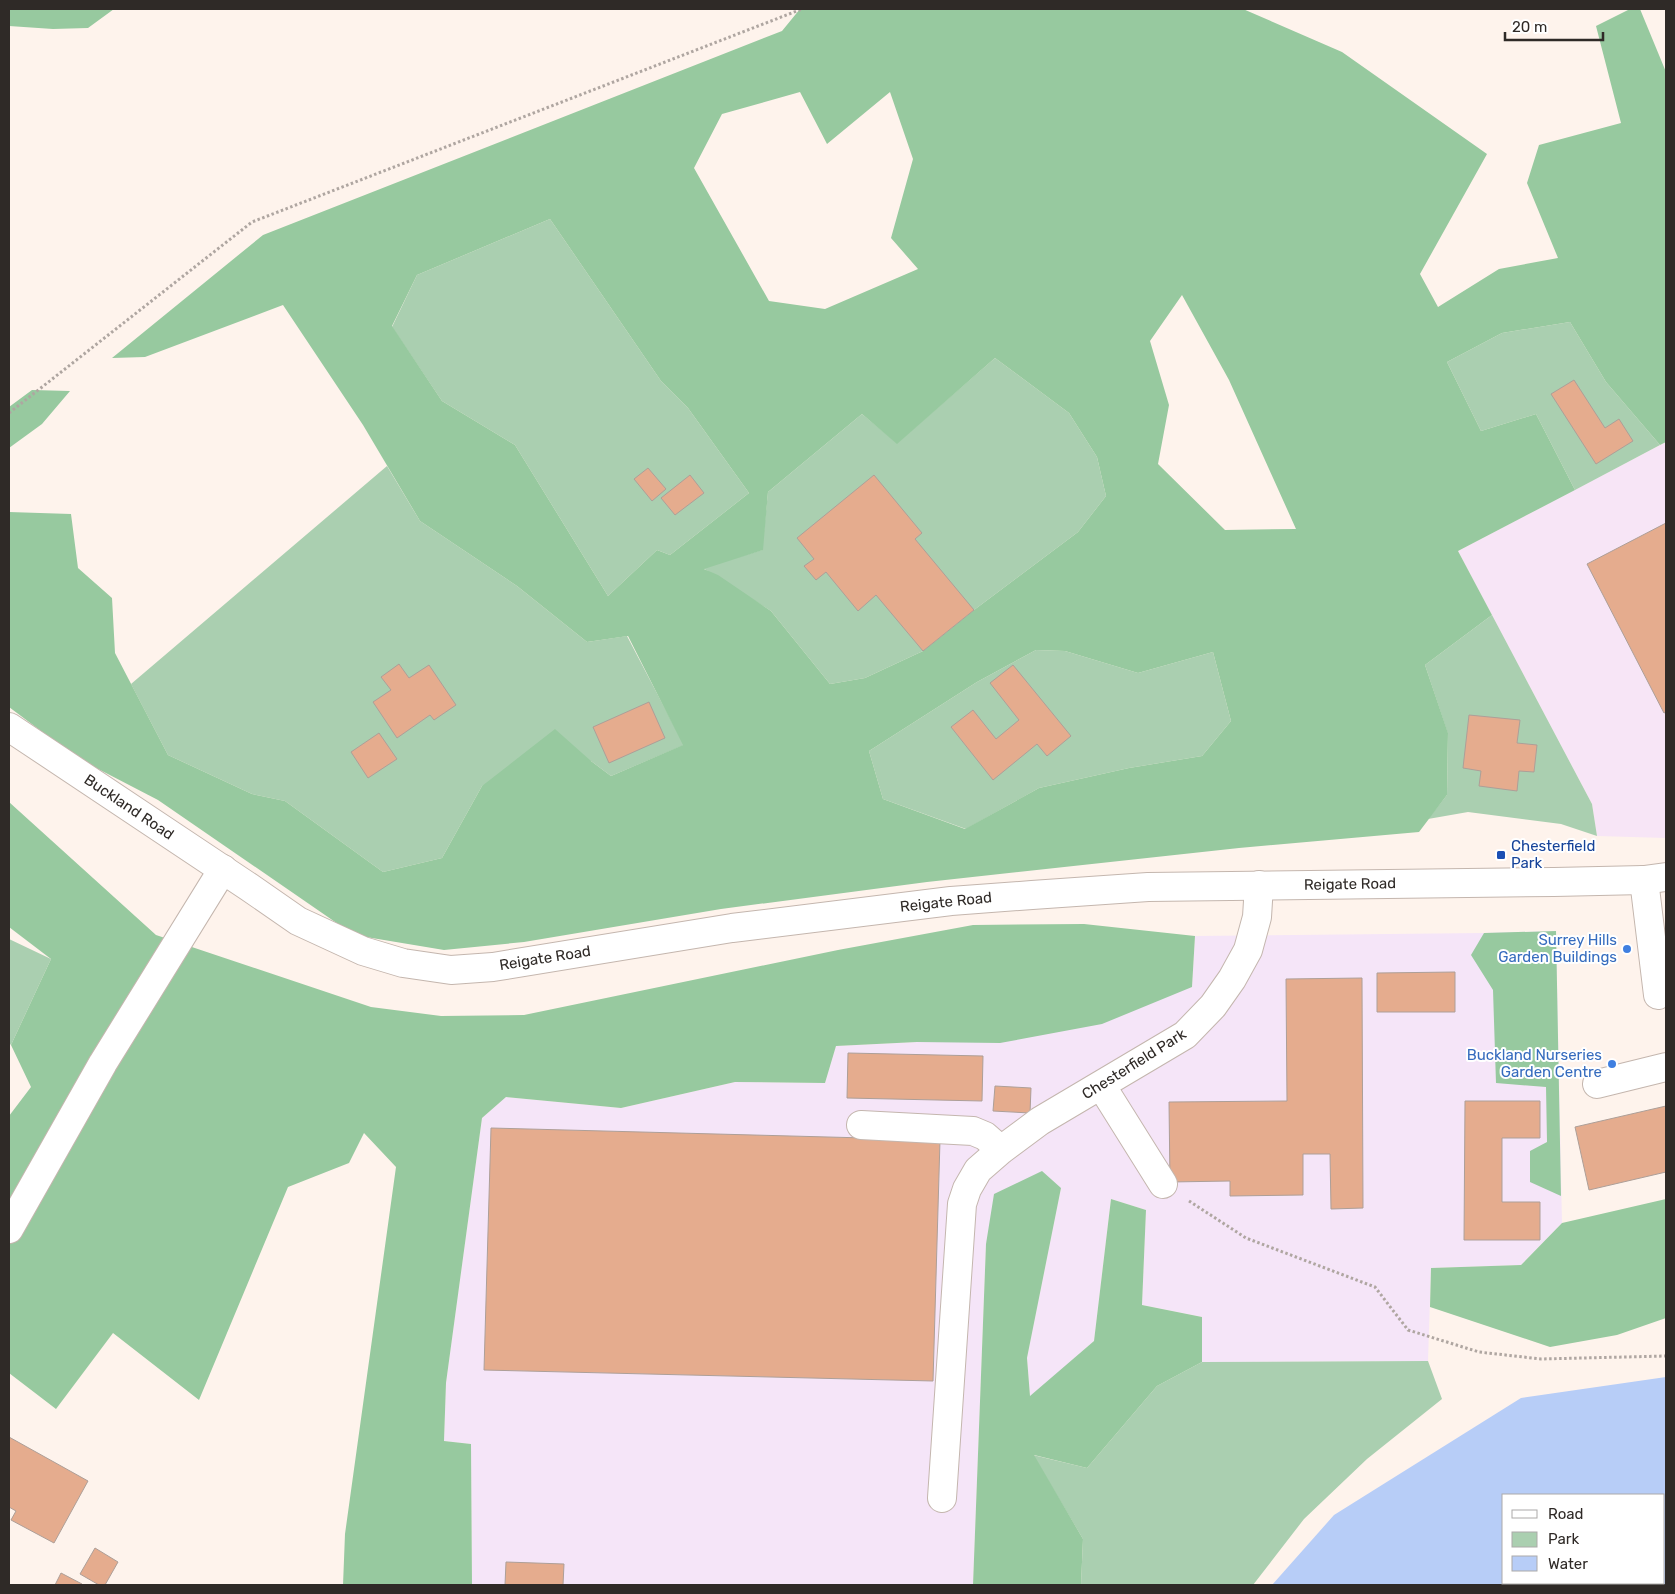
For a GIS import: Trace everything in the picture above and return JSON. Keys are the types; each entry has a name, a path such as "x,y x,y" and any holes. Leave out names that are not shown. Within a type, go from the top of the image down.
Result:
{"main road":[{"name":"Buckland Road","path":"9,727 249,887"},
{"path":"9,1229 103,1063 223,870"},
{"path":"1655,879 1658,995"},
{"name":"Reigate Road","path":"249,887 298,921 362,951 403,963 451,970 494,967 732,928 951,901 1148,887 1655,879"},
{"name":"Chesterfield Park","path":"942,1498 962,1204 968,1189 978,1170 1001,1150 1040,1121 1185,1034 1213,1006 1232,979 1248,950 1256,917 1258,885"},
{"path":"1597,1084 1666,1067"},
{"path":"1101,1085 1163,1184"},
{"path":"861,1125 973,1131 985,1136 1001,1150"}],"path":[{"path":"9,413 252,222 802,9"},
{"path":"1163,1184 1246,1238 1375,1287 1408,1330 1479,1352 1541,1359 1666,1356"}],"shaded area":[{"path":"1666,442 1666,838 1597,836 1592,804 1458,551"},
{"path":"1556,931 1562,1223 1521,1265 1431,1268 1428,1361 1202,1362 1202,1317 1142,1305 1146,1210 1111,1199 1094,1341 1030,1397 1027,1358 1061,1188 986,1244 973,1585 472,1585 471,1444 444,1441 446,1383 482,1118 506,1097 621,1108 735,1082 825,1083 836,1046 917,1042 1192,987 1195,936"}],"green space":[{"path":"9,9 114,9 88,28 53,29 9,26"},
{"path":"800,9 1243,9 1342,52 1487,154 1420,274 1438,307 1499,269 1558,258 1527,183 1539,145 1621,123 1596,26 1630,9 1640,9 1666,72 1666,442 1660,445 1606,382 1570,322 1502,333 1447,362 1481,431 1536,414 1575,490 1458,551 1492,615 1425,665 1448,733 1447,795 1419,832 1239,848 927,882 721,909 524,942 444,950 354,935 158,800 77,758 9,707 9,512 71,514 78,568 112,598 115,653 168,755 252,794 285,801 383,872 442,858 482,786 555,729 611,776 683,745 628,636 587,642 517,586 420,521 363,425 283,305 145,357 112,358 263,235 782,31","holes":["800,92 827,144 890,92 913,159 891,238 918,269 825,309 769,301 694,168 722,114","550,219 661,381 688,408 749,493 670,555 657,550 608,596 515,445 442,401 392,326 417,275","1182,295 1229,380 1296,529 1225,530 1158,464 1169,405 1150,341","995,358 1069,413 1097,457 1106,496 1078,532 923,651 865,678 830,684 771,611 718,575 704,569 763,550 768,492 862,414 897,444","1036,650 1065,651 1138,673 1213,652 1231,721 1202,756 1129,768 1039,788 965,829 883,799 869,751 977,682"]},
{"path":"550,219 661,381 688,408 749,493 670,555 657,550 608,596 515,445 442,401 392,327 417,275"},
{"path":"1570,322 1606,382 1660,445 1575,490 1536,414 1481,431 1447,362 1502,333"},
{"path":"995,358 1069,413 1097,457 1106,496 1078,532 923,651 865,678 830,684 771,611 703,568 762,550 768,492 862,414 897,443"},
{"path":"32,390 70,391 42,424 9,448 9,407"},
{"path":"387,466 420,521 517,586 587,642 627,636 684,745 611,776 591,761 482,786 442,858 383,872 285,801 252,794 168,755 131,684"},
{"path":"1492,615 1592,804 1597,836 1561,824 1468,812 1428,819 1447,795 1448,734 1425,665"},
{"path":"1036,650 1065,651 1138,673 1213,652 1231,721 1202,756 1129,768 1039,788 966,829 883,799 869,751 977,682"},
{"path":"9,802 156,935 371,1007 441,1016 524,1015 838,950 973,925 1084,924 1195,936 1192,987 1102,1024 1000,1043 917,1042 836,1046 825,1083 735,1082 621,1108 506,1097 482,1118 446,1383 444,1441 471,1444 472,1585 343,1585 345,1534 396,1167 364,1133 349,1163 288,1187 199,1400 113,1333 56,1409 9,1373 9,1116 31,1087 11,1045 51,959 9,927"},
{"path":"1556,931 1561,1196 1530,1182 1530,1151 1547,1142 1546,1087 1496,1083 1493,990 1471,955 1484,933"},
{"path":"9,939 51,959 11,1045 9,1043"},
{"path":"1042,1171 1061,1188 1027,1358 1030,1396 1094,1341 1111,1199 1146,1210 1142,1305 1202,1317 1202,1362 1157,1386 1087,1468 1034,1455 1083,1539 1081,1585 973,1585 986,1244 994,1194"},
{"path":"1666,1199 1666,1318 1617,1335 1550,1347 1430,1307 1431,1268 1521,1265 1562,1223"},
{"path":"1428,1361 1442,1399 1367,1459 1304,1519 1253,1585 1081,1585 1083,1539 1033,1455 1087,1468 1157,1386 1202,1362"}],"water":[{"path":"1666,1377 1666,1585 1272,1585 1334,1515 1521,1398"}],"building":[{"path":"1574,380 1605,428 1619,419 1633,441 1596,464 1551,394"},
{"path":"648,468 666,489 652,501 634,479"},
{"path":"690,475 704,493 675,515 661,498"},
{"path":"874,475 922,533 915,539 974,610 923,651 876,595 858,611 826,572 816,580 804,566 814,559 797,538"},
{"path":"1666,523 1666,712 1664,713 1587,564"},
{"path":"399,664 409,678 429,665 456,705 434,720 430,715 397,738 373,702 391,690 381,677"},
{"path":"1013,665 1071,736 1047,756 1037,744 993,780 951,727 973,710 996,739 1019,720 990,683"},
{"path":"649,702 665,738 609,763 593,727"},
{"path":"1469,715 1520,720 1517,743 1537,745 1534,772 1519,771 1517,791 1479,786 1481,771 1463,768"},
{"path":"379,733 397,759 368,778 351,752"},
{"path":"1455,972 1455,1012 1377,1012 1377,973"},
{"path":"1362,978 1363,1208 1331,1209 1330,1154 1303,1154 1303,1195 1230,1196 1230,1181 1170,1182 1169,1102 1287,1101 1286,979"},
{"path":"848,1053 983,1056 982,1101 847,1098"},
{"path":"995,1086 1031,1088 1030,1113 993,1111"},
{"path":"1465,1101 1540,1101 1540,1138 1502,1138 1502,1202 1540,1202 1540,1240 1464,1240"},
{"path":"1666,1106 1666,1172 1589,1190 1575,1127"},
{"path":"491,1128 940,1140 933,1381 484,1370"},
{"path":"9,1437 88,1481 54,1543 11,1520 16,1511 9,1507"},
{"path":"95,1548 118,1562 105,1585 99,1585 80,1574"},
{"path":"506,1562 564,1564 563,1585 505,1585"},
{"path":"61,1573 82,1584 55,1585"}],"place":[{"name":"Chesterfield Park","path":"1501,855"},
{"name":"Surrey Hills Garden Buildings","path":"1627,949"},
{"name":"Buckland Nurseries Garden Centre","path":"1612,1064"}]}
